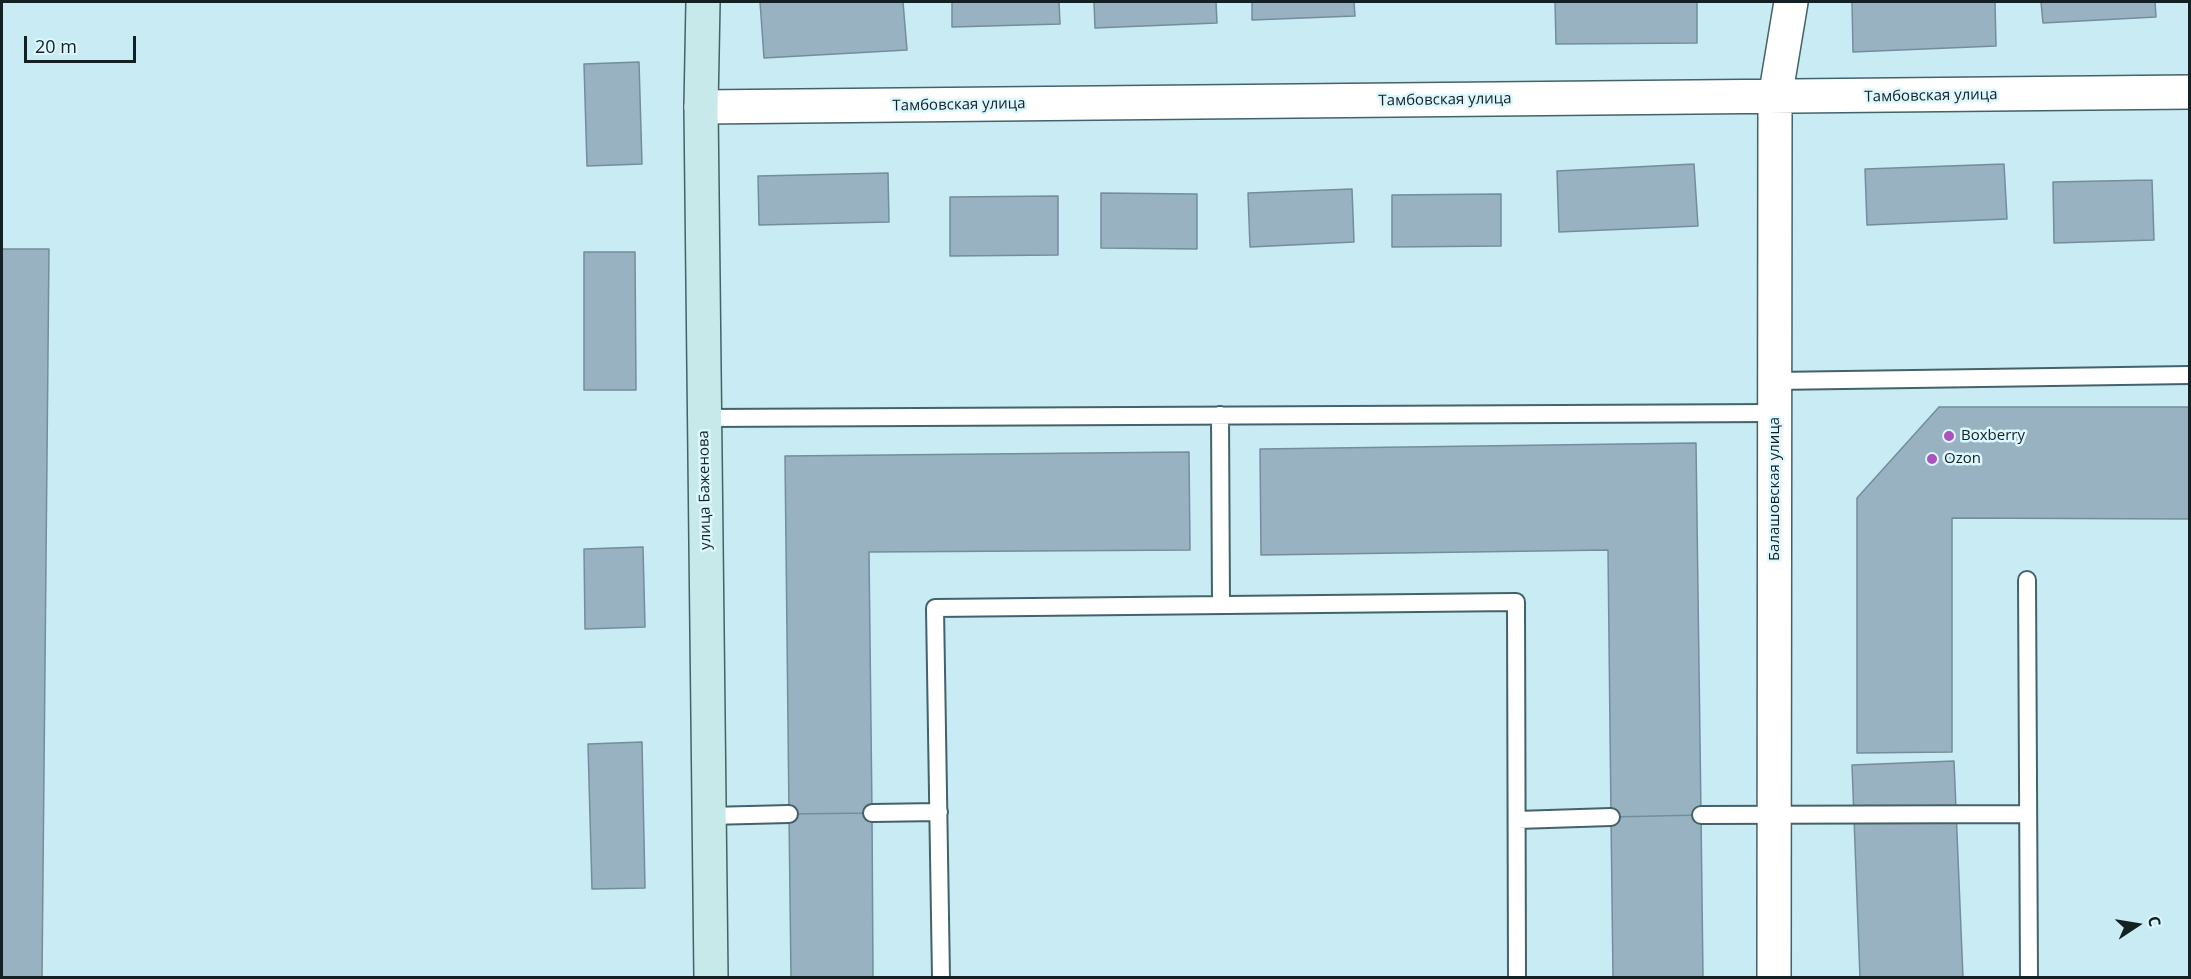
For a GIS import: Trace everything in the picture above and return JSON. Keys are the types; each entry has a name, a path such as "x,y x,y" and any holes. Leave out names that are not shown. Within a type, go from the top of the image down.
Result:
{"street":[{"name":"улица Баженова","path":"703,2 701,107 711,978"},
{"name":"Балашовская улица","path":"1774,978 1775,98 1791,2"},
{"name":"Тамбовская улица","path":"701,107 1775,98 2190,92"}],"lane":[{"path":"1775,381 2190,375"},
{"path":"704,418 1775,413"},
{"path":"1220,416 1221,605"},
{"path":"2027,580 2029,978"},
{"path":"941,978 935,608 1516,602 1517,978"},
{"path":"872,813 939,812"},
{"path":"710,816 789,814"},
{"path":"1701,815 2028,814"},
{"path":"1516,820 1611,817"}],"building":[{"path":"760,2 903,2 907,50 764,58"},
{"path":"952,2 1059,2 1060,24 952,27"},
{"path":"1094,2 1216,2 1217,23 1095,28"},
{"path":"1252,2 1354,2 1355,16 1252,20"},
{"path":"1555,2 1697,2 1697,43 1556,44"},
{"path":"1852,2 1995,2 1996,46 1853,52"},
{"path":"2041,2 2155,2 2156,17 2043,23"},
{"path":"639,62 642,164 587,166 584,64"},
{"path":"1694,164 1698,226 1559,232 1557,171"},
{"path":"2004,164 2007,219 1867,225 1865,169"},
{"path":"888,173 889,222 759,225 758,176"},
{"path":"2152,180 2154,240 2054,243 2053,182"},
{"path":"1352,189 1354,242 1250,247 1248,193"},
{"path":"1101,193 1197,194 1197,249 1101,248"},
{"path":"1501,194 1501,246 1392,247 1392,195"},
{"path":"1058,196 1058,255 950,256 950,197"},
{"path":"2,249 49,249 42,978 2,978"},
{"path":"584,252 635,252 636,390 584,390"},
{"path":"1939,407 2190,407 2190,519 1952,518 1952,752 1857,753 1857,498"},
{"path":"1696,443 1701,815 1611,817 1608,550 1261,555 1260,449"},
{"path":"1189,452 1190,550 869,552 872,813 789,814 785,456"},
{"path":"643,547 645,627 585,629 584,549"},
{"path":"642,742 645,888 592,889 588,744"},
{"path":"1954,761 1963,978 1860,978 1852,765"},
{"path":"872,813 873,978 791,978 789,814"},
{"path":"1701,815 1703,978 1613,978 1611,817"}],"place":[{"name":"Boxberry","path":"1949,436"},
{"name":"Ozon","path":"1932,459"}]}
